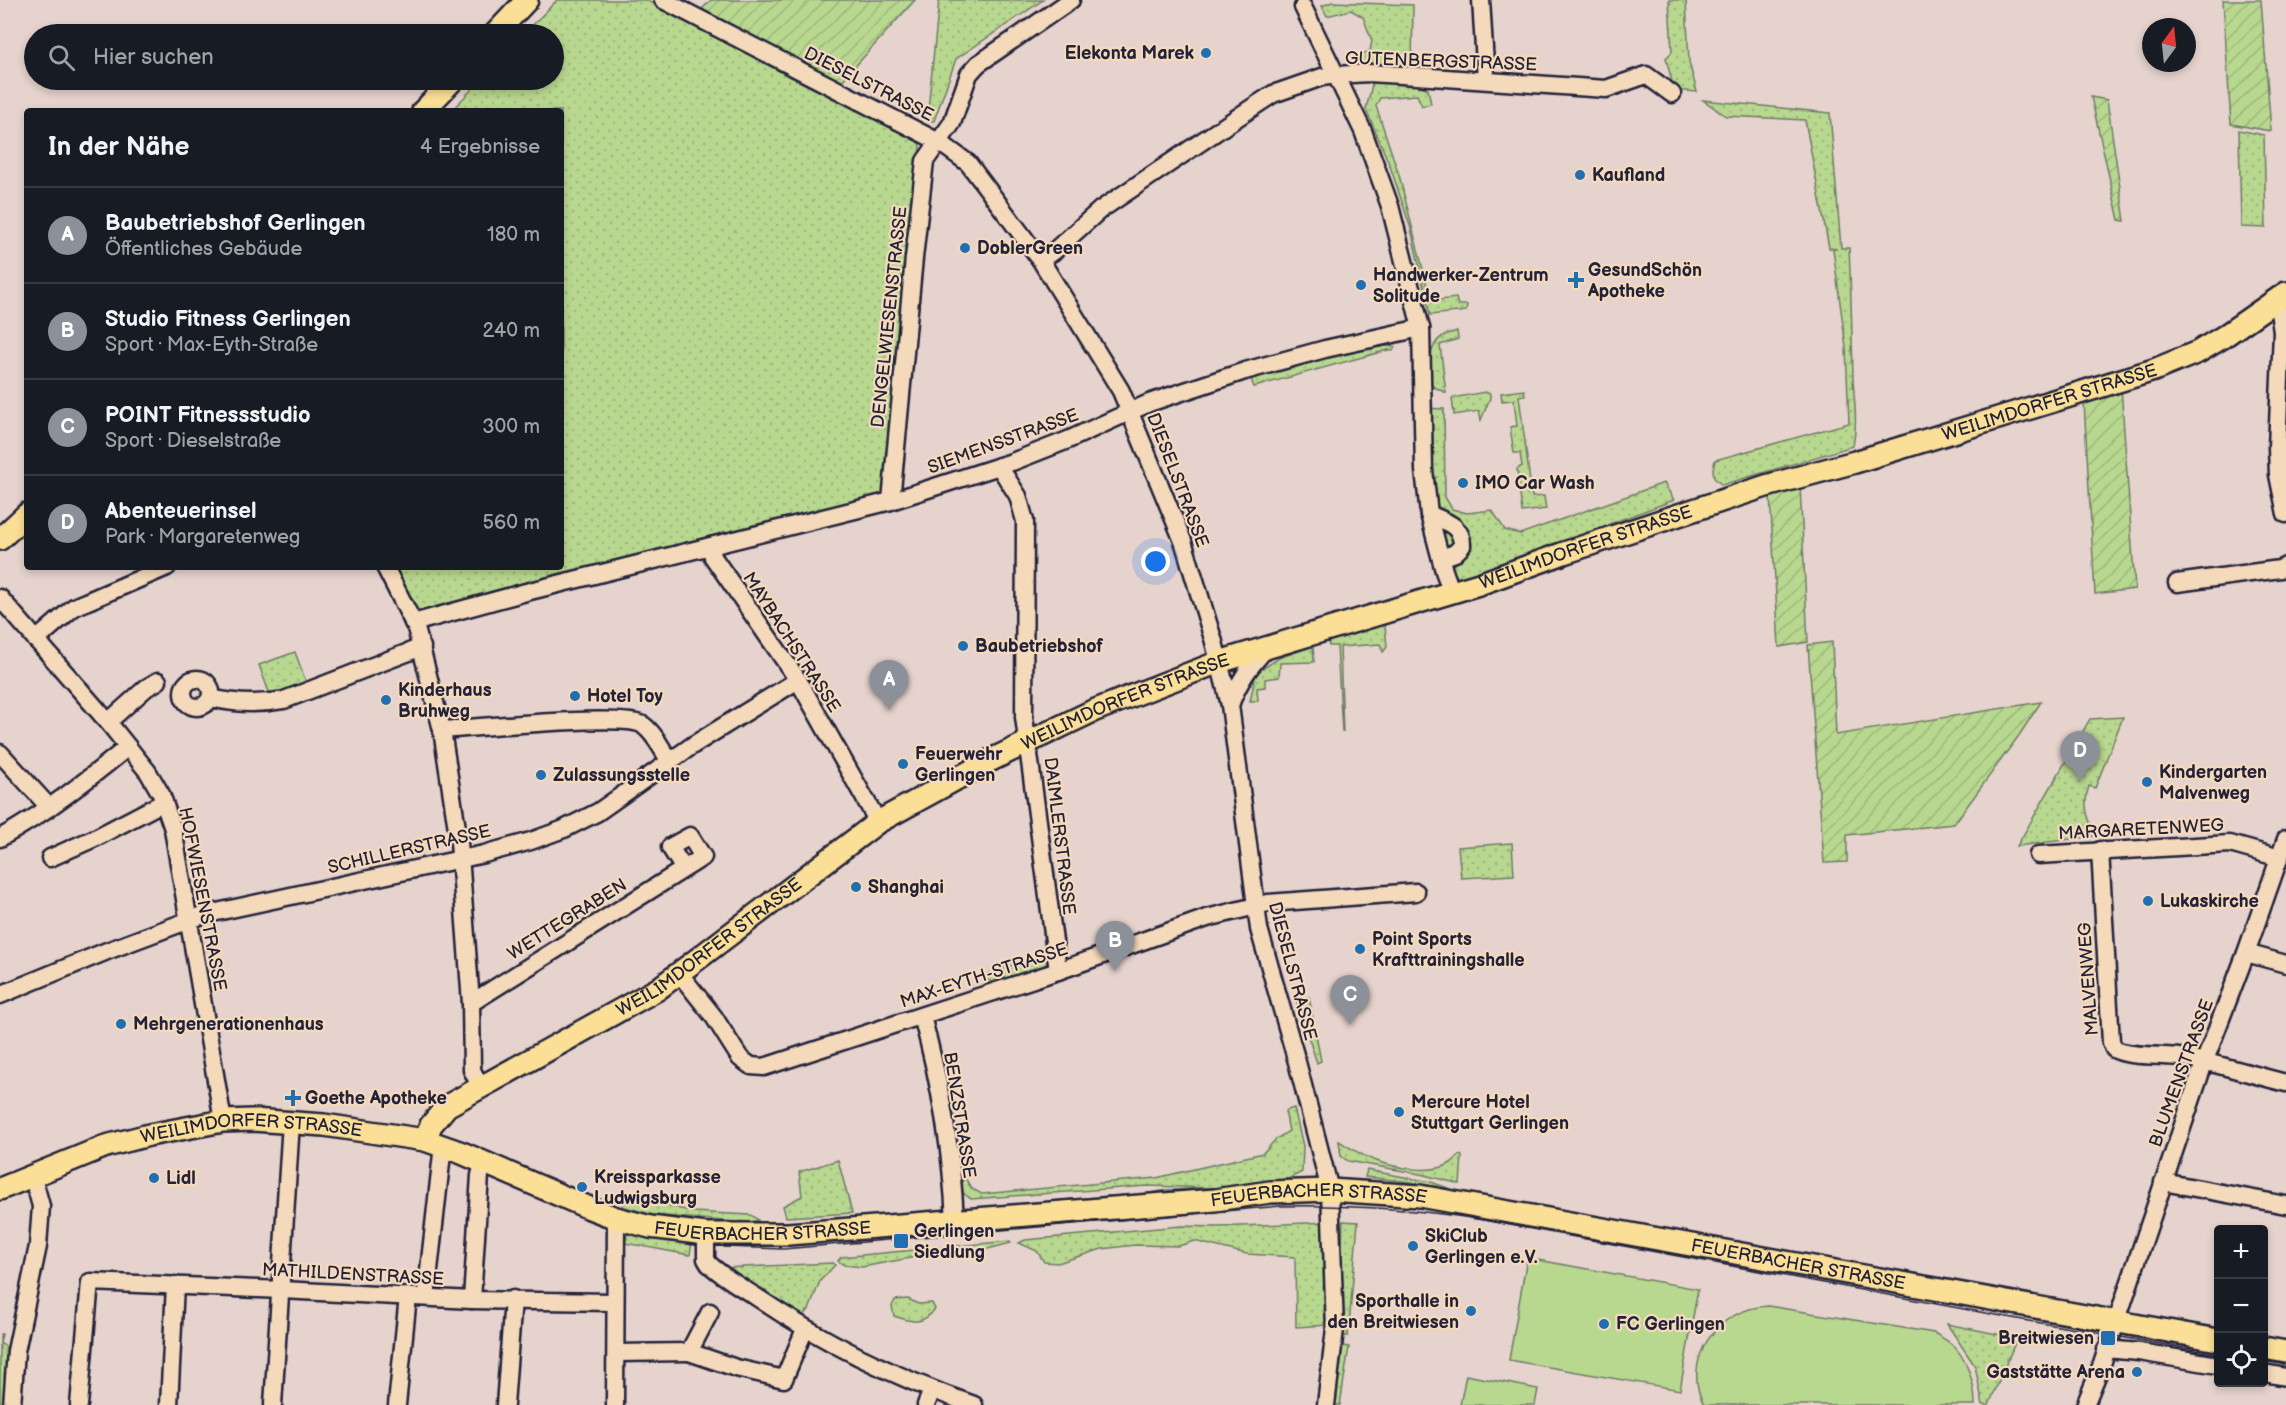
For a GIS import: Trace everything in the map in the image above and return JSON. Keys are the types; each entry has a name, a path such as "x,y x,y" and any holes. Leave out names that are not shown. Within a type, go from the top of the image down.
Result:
{"main road":[{"path":"504,24 527,0"},
{"path":"426,108 443,90"},
{"name":"WEILIMDORFER STRASSE","path":"0,1189 106,1146 223,1121 291,1122 434,1143 431,1125 447,1106 658,989 878,822 1029,741 1127,697 1219,662 1452,593 1766,486 1855,462 2154,370 2198,352 2279,298"},
{"path":"0,539 24,517"},
{"name":"FEUERBACHER STRASSE","path":"434,1143 616,1218 651,1227 706,1234 788,1234 1215,1200 1270,1192 1329,1190 1420,1196 2214,1339"},
{"path":"2268,1349 2286,1352"}],"street":[{"name":"DIESELSTRASSE","path":"663,0 939,142 968,163 1040,259 1121,391 1131,412 1183,542 1230,705 1259,929 1297,1062 1329,1190 1335,1329 1326,1405"},
{"name":"DENGELWIESENSTRASSE","path":"891,501 925,160 952,123 969,74 978,64 1071,0"},
{"path":"1481,0 1486,80"},
{"path":"1303,7 1364,131 1390,206 1421,328 1424,470 1429,514 1452,593"},
{"name":"GUTENBERGSTRASSE","path":"1040,259 1053,252 1100,210 1144,178 1265,99 1322,77 1368,73 1606,89 1646,75 1672,94"},
{"path":"2279,298 2282,332 2277,447 2278,475 2286,514"},
{"name":"SIEMENSSTRASSE","path":"413,623 526,592 891,501 999,466 1068,440 1164,398 1285,359 1421,328"},
{"name":"DAIMLERSTRASSE","path":"999,466 1018,496 1025,521 1024,717 1058,971"},
{"path":"1429,514 1447,522 1462,537 1462,546 1455,553 1441,558"},
{"name":"MAYBACHSTRASSE","path":"711,546 713,557 798,680 878,822"},
{"path":"2176,583 2280,569 2286,566"},
{"path":"36,640 74,607 160,570"},
{"path":"386,570 413,623 422,647 442,730 460,857 471,1003 472,1070 480,1086"},
{"name":"HOFWIESENSTRASSE","path":"0,598 108,722 156,783 173,829 223,1121"},
{"path":"211,698 236,704 260,704 284,700 422,647"},
{"path":"1230,705 1237,685 1267,648"},
{"name":"SCHILLERSTRASSE","path":"0,995 188,920 460,857 484,854 531,841 570,826 598,812 756,704 798,680"},
{"path":"108,722 146,688 158,681"},
{"path":"442,730 632,721 642,725 655,738 670,762"},
{"path":"0,838 50,807 128,747"},
{"path":"0,753 50,807"},
{"path":"50,858 97,837 164,802"},
{"name":"MARGARETENWEG","path":"2038,855 2230,844 2283,851"},
{"name":"MALVENWEG","path":"2100,850 2110,1032 2114,1049 2128,1054 2166,1055 2204,1063"},
{"name":"BLUMENSTRASSE","path":"2085,1405 2204,1063 2283,851"},
{"name":"WETTEGRABEN","path":"471,1003 684,869"},
{"name":"MAX-EYTH-STRASSE","path":"679,973 714,1017 740,1058 751,1066 764,1067 1058,971 1207,918 1268,903 1416,892"},
{"path":"2246,953 2286,964"},
{"name":"BENZSTRASSE","path":"922,1016 944,1113 955,1221"},
{"path":"2204,1063 2286,1083"},
{"path":"273,1405 291,1122"},
{"path":"426,1297 434,1143"},
{"path":"472,1300 480,1175 484,1162"},
{"path":"12,1405 16,1351 40,1228 41,1206 33,1176"},
{"path":"2163,1182 2286,1205"},
{"path":"615,1405 616,1218"},
{"path":"706,1234 706,1259 709,1264 805,1329 929,1398 974,1405"},
{"name":"MATHILDENSTRASSE","path":"79,1405 90,1282 472,1300 615,1302"},
{"path":"169,1405 175,1285"},
{"path":"398,1405 408,1296"},
{"path":"505,1405 513,1299"},
{"path":"689,1352 710,1312"},
{"path":"615,1353 689,1352 736,1368 784,1379 805,1329"},
{"path":"2106,1349 2214,1364"},
{"path":"2268,1374 2286,1377"}],"green space":[{"path":"557,0 645,0 680,14 788,76 907,130 920,145 884,500 417,612 390,570 564,570 564,108 454,108 471,90 564,90 564,24 534,24"},
{"path":"711,0 915,0 841,82 702,9"},
{"path":"939,0 1043,0 956,59 934,121 927,120"},
{"path":"1669,0 1686,0 1689,62 1697,92 1674,90 1666,58 1672,52"},
{"path":"2223,0 2261,0 2271,131 2231,124"},
{"path":"1332,2 1413,5 1412,65 1346,60 1370,51 1372,41 1363,17 1351,10 1327,16 1322,6"},
{"path":"1373,81 1418,85 1428,89 1431,104 1422,106 1417,95 1380,98 1376,106 1399,175 1431,301 1456,298 1458,305 1467,305 1466,311 1430,315 1411,229 1390,166 1366,109"},
{"path":"2091,97 2107,100 2125,221 2119,220"},
{"path":"1703,100 1830,113 1841,248 1849,248 1855,420 1853,446 1722,485 1714,478 1715,460 1849,423 1846,348 1833,249 1837,249 1829,248 1805,120 1726,116"},
{"path":"2239,130 2264,135 2266,228 2241,227"},
{"path":"1457,331 1458,339 1440,345 1446,393 1432,386 1430,359 1438,340 1444,335"},
{"path":"1386,346 1395,347 1393,351 1388,350 1254,387 1251,379 1318,359"},
{"path":"2121,387 2135,589 2095,594 2084,402"},
{"path":"1524,390 1525,395 1519,396 1532,497 1544,496 1546,509 1522,512 1517,469 1522,466 1520,453 1514,453 1510,427 1517,426 1514,400 1502,401 1501,393"},
{"path":"1485,392 1490,394 1490,398 1481,420 1479,411 1454,415 1452,398"},
{"path":"1424,408 1444,409 1445,497 1452,509 1467,513 1492,510 1505,530 1520,534 1664,483 1674,500 1609,524 1607,534 1500,577 1459,579 1441,558"},
{"path":"1800,486 1808,642 1779,647 1770,495"},
{"path":"1385,626 1387,647 1383,652 1380,644 1340,647 1342,732 1337,646 1329,646 1328,641"},
{"path":"1832,642 1836,735 2041,702 1954,824 1847,835 1847,862 1824,863 1808,645"},
{"path":"1313,646 1314,662 1280,663 1279,677 1265,679 1265,687 1257,688 1258,701 1250,701 1256,673 1279,658"},
{"path":"295,652 306,682 270,695 259,665"},
{"path":"2123,717 2095,788 2089,786 2087,793 2087,811 2095,836 2017,846 2090,719"},
{"path":"1512,843 1514,875 1461,878 1458,847"},
{"path":"1049,935 1049,960 1045,966 993,983 987,979 986,974 1045,954 1043,936"},
{"path":"1309,997 1321,1061 1317,1063 1296,1000"},
{"path":"1294,1108 1303,1146 1302,1172 1288,1179 1208,1192 990,1211 990,1206 1110,1196 1120,1198 1167,1190 1215,1188 1147,1186 971,1199 962,1192 961,1181 965,1178 972,1189 982,1194 1156,1178 1263,1153 1276,1139 1289,1131 1285,1111"},
{"path":"1339,1141 1371,1159 1405,1168 1442,1167 1459,1155 1462,1156 1460,1184 1348,1161 1341,1156"},
{"path":"838,1160 852,1213 786,1217 783,1206 802,1196 799,1172"},
{"path":"1367,1170 1431,1182 1454,1190 1449,1192 1411,1182 1365,1177"},
{"path":"625,1193 692,1212 751,1215 758,1220 748,1223 653,1215 622,1206"},
{"path":"1343,1221 1358,1222 1348,1336 1339,1337"},
{"path":"1327,1222 1330,1325 1296,1327 1295,1257 1247,1254 1194,1241 1179,1246 1135,1245 1102,1249 1058,1263 1044,1262 1037,1251 1019,1243 1025,1240 1181,1226 1218,1227"},
{"path":"628,1231 692,1240 690,1255 625,1243"},
{"path":"1010,1241 1011,1243 976,1252 921,1256 862,1267 844,1265 838,1261 841,1257"},
{"name":"FC Gerlingen","path":"1527,1258 1698,1289 1680,1390 1509,1360"},
{"path":"833,1263 835,1265 820,1281 809,1310 802,1316 723,1268"},
{"path":"908,1299 918,1304 932,1303 935,1309 926,1318 916,1321 894,1316 892,1306 895,1300"},
{"path":"1768,1306 1934,1333 1950,1343 1961,1355 1972,1380 1975,1405 1704,1405 1698,1387 1697,1370 1701,1354 1709,1339 1720,1326 1734,1316 1750,1309"},
{"path":"1947,1324 2017,1338 1989,1405 1983,1405 1975,1366"},
{"path":"0,1343 12,1351 9,1405 0,1405"},
{"path":"1334,1344 1349,1347 1340,1405 1326,1405"},
{"path":"1466,1375 1538,1389 1535,1405 1460,1405"}],"tram line":[{"path":"724,1247 783,1249 1281,1206 1382,1208 1483,1220 2214,1353"},
{"path":"2268,1362 2286,1365"}],"place":[{"name":"Elekonta Marek","path":"1206,53"},
{"name":"Kaufland","path":"1580,175"},
{"name":"DoblerGreen","path":"965,248"},
{"name":"GesundSchön Apotheke","path":"1576,280"},
{"name":"Handwerker-Zentrum Solitude","path":"1361,285"},
{"name":"IMO Car Wash","path":"1463,483"},
{"name":"Baubetriebshof","path":"963,646"},
{"name":"Hotel Toy","path":"575,696"},
{"name":"Kinderhaus Bruhweg","path":"386,700"},
{"name":"Baubetriebshof Gerlingen","path":"889,710"},
{"name":"Feuerwehr Gerlingen","path":"903,764"},
{"name":"Zulassungsstelle","path":"541,775"},
{"name":"Abenteuerinsel","path":"2080,781"},
{"name":"Kindergarten Malvenweg","path":"2147,782"},
{"name":"Shanghai","path":"856,887"},
{"name":"Lukaskirche","path":"2148,901"},
{"name":"Point Sports Krafttrainingshalle","path":"1360,949"},
{"name":"Studio Fitness Gerlingen","path":"1115,971"},
{"name":"Mehrgenerationenhaus","path":"121,1024"},
{"name":"POINT Fitnessstudio","path":"1350,1025"},
{"name":"Goethe Apotheke","path":"293,1098"},
{"name":"Mercure Hotel Stuttgart Gerlingen","path":"1399,1112"},
{"name":"Lidl","path":"154,1178"},
{"name":"Kreissparkasse Ludwigsburg","path":"582,1187"},
{"name":"Gerlingen Siedlung","path":"901,1241"},
{"name":"SkiClub Gerlingen e.V.","path":"1413,1246"},
{"name":"Sporthalle in den Breitwiesen","path":"1471,1311"},
{"name":"FC Gerlingen","path":"1604,1324"},
{"name":"Breitwiesen","path":"2108,1338"},
{"name":"Gaststätte Arena","path":"2137,1372"}]}
